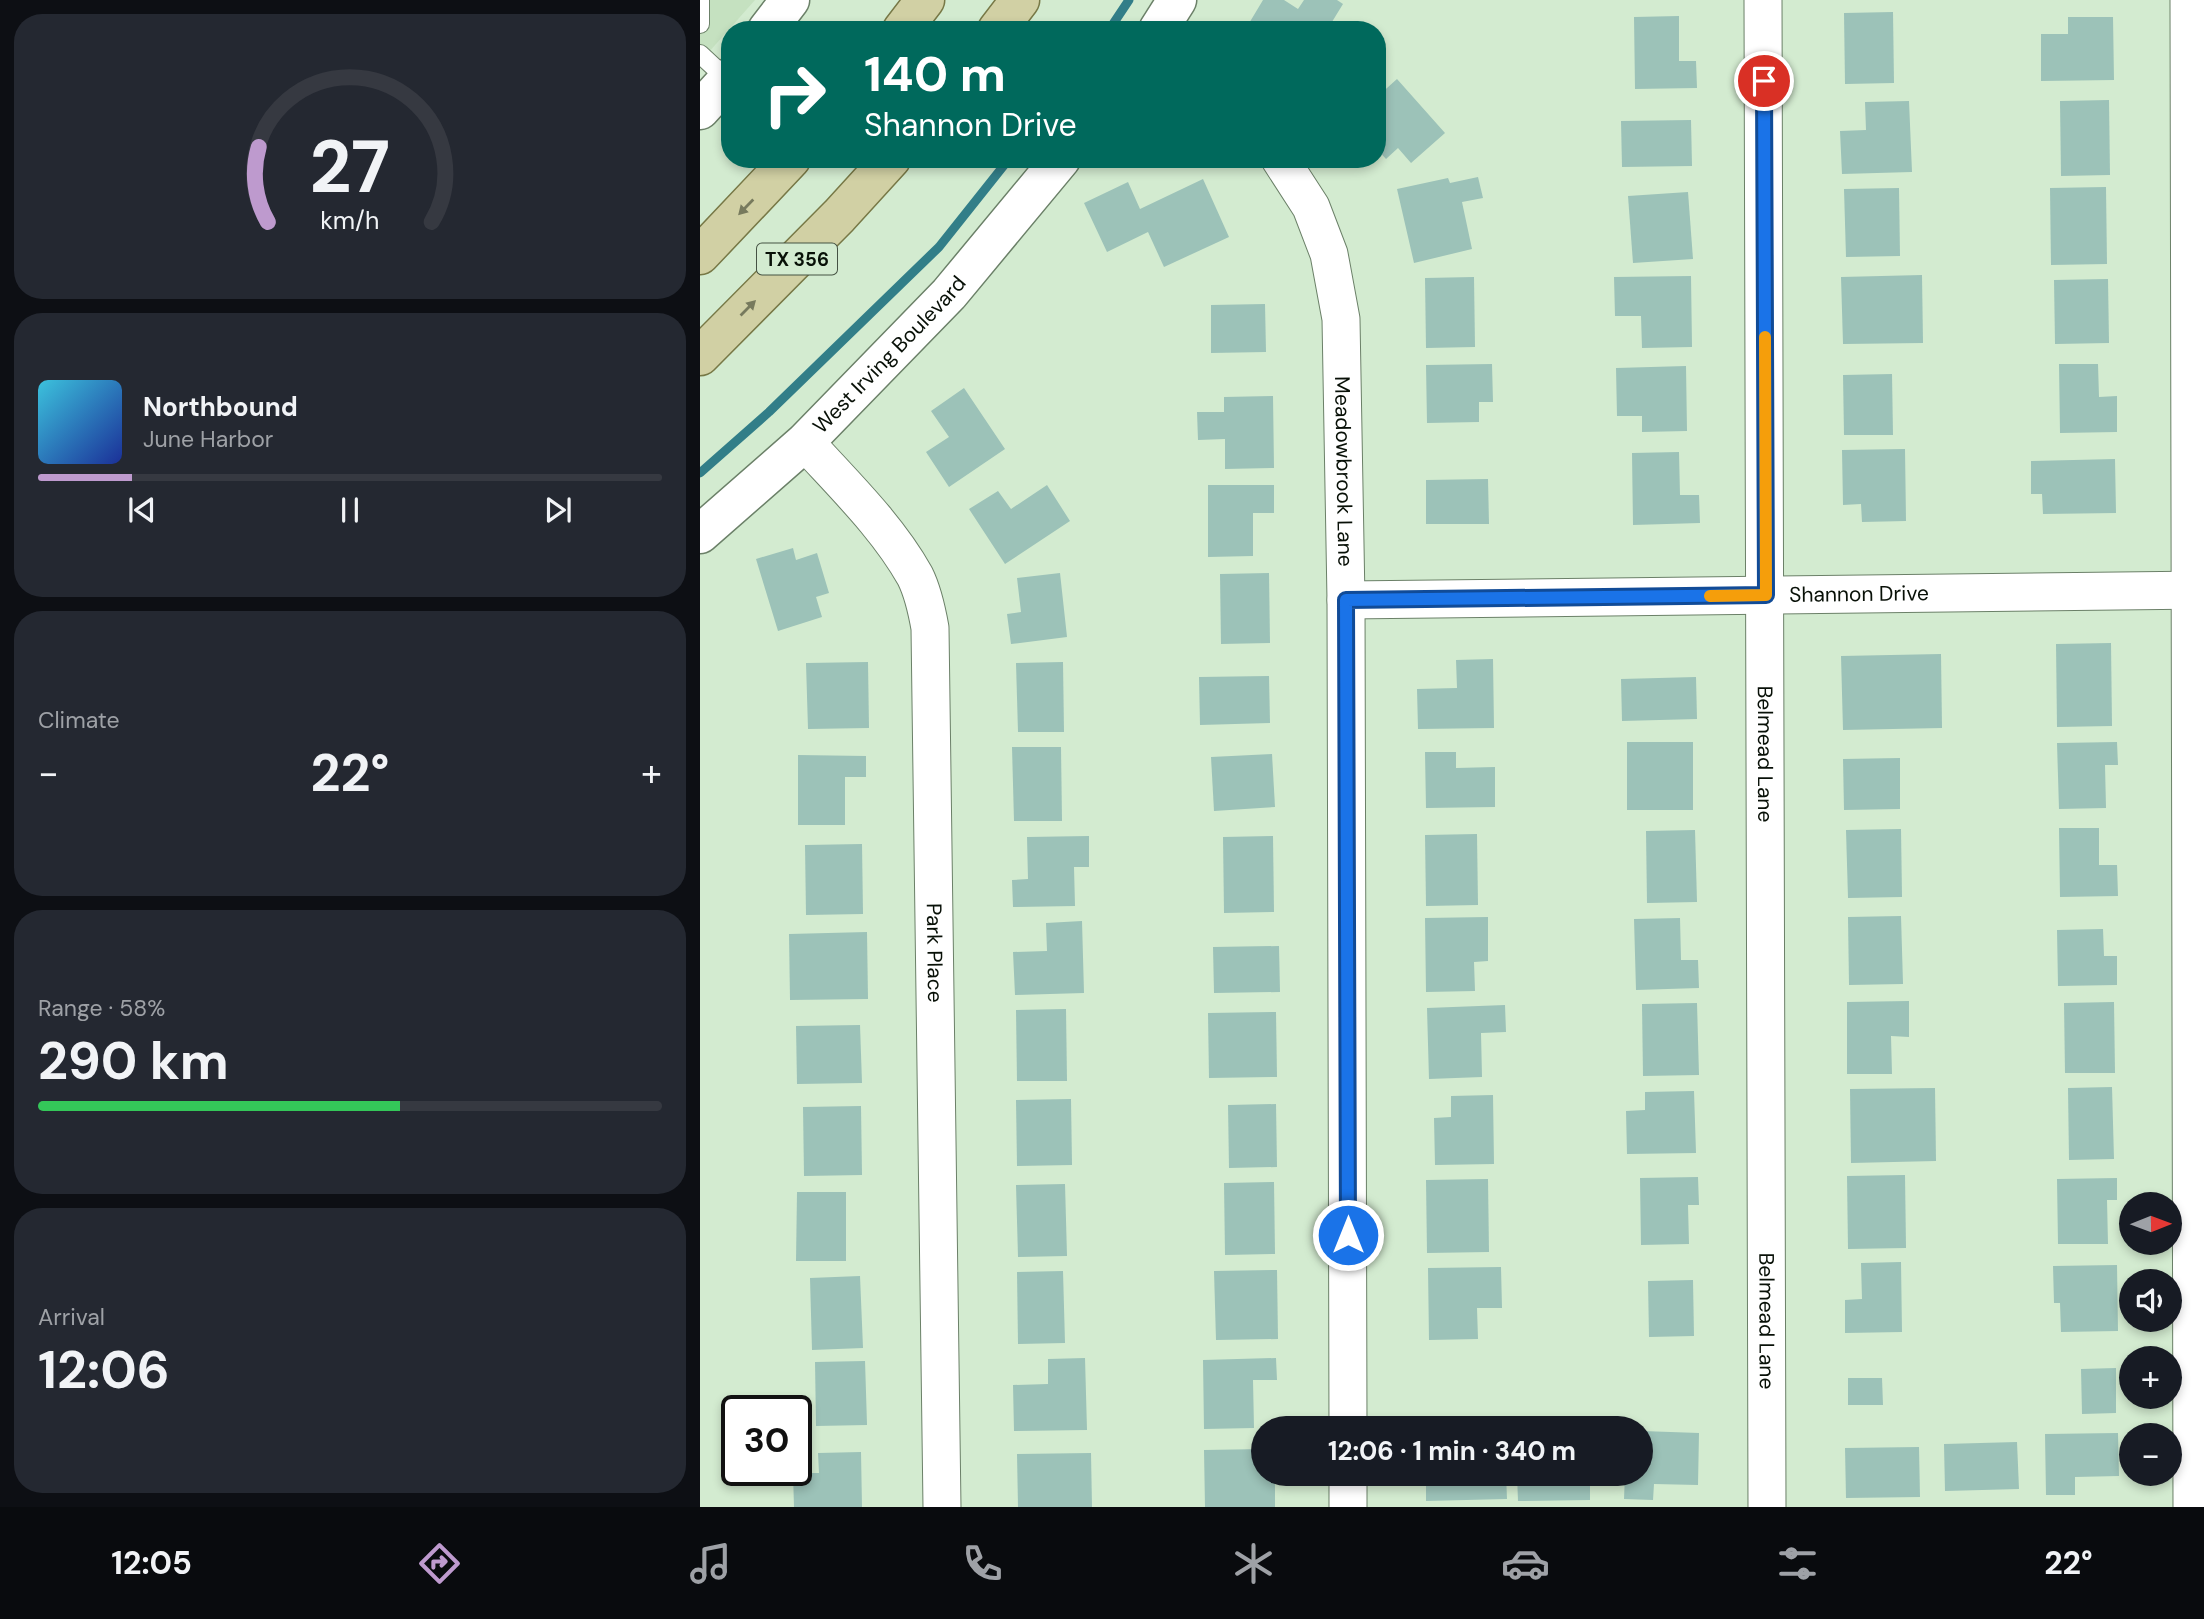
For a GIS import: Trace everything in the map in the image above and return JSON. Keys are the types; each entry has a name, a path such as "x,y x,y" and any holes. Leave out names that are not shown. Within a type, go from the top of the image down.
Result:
{"main road":[{"path":"909,21 925,0"},
{"path":"1004,21 1020,0"},
{"path":"701,251 782,168"},
{"name":"TX 356","path":"700,356 883,168"}],"street":[{"path":"774,21 790,0"},
{"path":"1164,21 1177,0"},
{"name":"Belmead Lane","path":"1763,0 1767,1507"},
{"path":"2189,0 2198,590 2198,1354 2192,1507"},
{"path":"700,110 721,88"},
{"name":"West Irving Boulevard","path":"700,534 805,442 949,294 1054,168"},
{"name":"Meadowbrook Lane","path":"1286,168 1311,207 1329,254 1341,319 1346,600 1348,1416"},
{"name":"Park Place","path":"805,442 878,524 899,552 916,578 930,628 942,1507"},
{"name":"Shannon Drive","path":"1346,600 2198,590"},
{"path":"1348,1486 1348,1507"}],"lane":[{"path":"700,0 700,24"},
{"path":"700,54 721,72"}],"shaded area":[{"path":"700,0 755,0 736,21 721,21 721,38 700,62"}],"building":[{"path":"1263,0 1284,0 1298,9 1304,0 1337,0 1343,4 1333,21 1250,21"},
{"path":"1893,12 1894,83 1845,84 1844,13"},
{"path":"1679,16 1679,61 1696,61 1697,88 1635,89 1634,17"},
{"path":"2068,17 2113,17 2114,80 2041,81 2041,34 2068,34"},
{"path":"1397,79 1445,133 1411,163 1398,148 1386,159 1386,89"},
{"path":"2109,100 2110,175 2061,176 2060,101"},
{"path":"1909,101 1912,172 1842,174 1840,131 1866,130 1865,102"},
{"path":"1691,120 1692,166 1622,167 1621,121"},
{"path":"1478,177 1483,198 1462,202 1472,249 1414,263 1397,189 1448,178 1450,183"},
{"path":"1203,179 1229,237 1164,267 1148,232 1107,252 1084,203 1128,182 1140,209"},
{"path":"2106,187 2107,264 2051,265 2050,188"},
{"path":"1899,188 1900,256 1846,257 1844,189"},
{"path":"1688,192 1693,259 1633,263 1628,196"},
{"path":"1922,275 1923,343 1843,344 1841,277"},
{"path":"1691,276 1692,347 1642,348 1641,316 1615,316 1614,277"},
{"path":"1474,277 1475,347 1426,348 1425,278"},
{"path":"2108,279 2109,343 2055,344 2054,280"},
{"path":"1265,304 1266,352 1211,353 1211,305"},
{"path":"1492,364 1493,402 1479,402 1479,422 1427,423 1426,365"},
{"path":"2059,364 2098,364 2099,397 2117,396 2117,432 2060,433"},
{"path":"1686,366 1687,431 1642,432 1642,416 1617,416 1616,368"},
{"path":"1892,374 1893,435 1844,435 1843,375"},
{"path":"964,388 1005,449 949,487 926,452 949,437 931,411"},
{"path":"1273,396 1274,468 1225,469 1225,439 1198,440 1197,412 1224,412 1224,397"},
{"path":"1905,449 1906,521 1862,522 1861,504 1843,505 1842,450"},
{"path":"1679,452 1680,495 1699,495 1700,523 1633,525 1632,453"},
{"path":"2115,459 2116,513 2043,514 2042,494 2031,494 2031,461"},
{"path":"1488,479 1489,524 1426,524 1426,480"},
{"path":"1047,485 1070,521 1005,564 969,509 998,491 1011,509"},
{"path":"1208,485 1274,485 1274,513 1253,513 1253,556 1208,557"},
{"path":"793,548 796,560 817,553 829,593 816,597 822,617 778,631 756,559"},
{"path":"1060,573 1067,637 1011,644 1007,614 1021,612 1017,578"},
{"path":"1269,573 1270,643 1221,644 1220,574"},
{"path":"2111,643 2112,726 2057,727 2056,644"},
{"path":"1941,654 1942,728 1843,730 1841,656"},
{"path":"1493,659 1494,728 1418,729 1417,689 1457,688 1456,660"},
{"path":"868,662 869,728 808,729 806,663"},
{"path":"1063,662 1064,732 1018,732 1016,663"},
{"path":"1269,676 1270,723 1200,725 1199,677"},
{"path":"1696,677 1697,719 1622,721 1621,679"},
{"path":"1627,742 1693,742 1693,810 1627,810"},
{"path":"2117,742 2118,765 2105,765 2106,808 2059,809 2057,743"},
{"path":"1012,747 1061,747 1062,821 1014,821"},
{"path":"1425,752 1456,752 1456,768 1495,767 1495,807 1426,808"},
{"path":"1272,754 1275,807 1214,811 1211,757"},
{"path":"798,755 866,756 866,777 845,777 845,825 798,825"},
{"path":"1900,758 1900,809 1844,810 1843,759"},
{"path":"2059,828 2099,828 2099,865 2117,865 2118,896 2060,897"},
{"path":"1901,829 1902,897 1848,898 1846,830"},
{"path":"1695,830 1697,902 1647,903 1646,831"},
{"path":"1477,834 1478,905 1426,906 1425,835"},
{"path":"1089,836 1089,867 1074,867 1075,906 1013,907 1012,880 1028,879 1027,837"},
{"path":"1273,836 1274,912 1224,913 1223,837"},
{"path":"862,844 863,914 806,915 805,845"},
{"path":"1901,916 1903,984 1849,985 1848,917"},
{"path":"1488,917 1488,961 1474,962 1475,991 1426,992 1425,918"},
{"path":"1680,918 1681,960 1698,960 1699,988 1636,990 1634,919"},
{"path":"1082,921 1084,993 1015,995 1013,952 1047,951 1046,923"},
{"path":"2103,929 2104,956 2117,956 2117,985 2058,986 2057,930"},
{"path":"867,932 868,999 790,1000 789,934"},
{"path":"1279,946 1280,992 1214,993 1213,947"},
{"path":"1909,1001 1909,1037 1891,1036 1892,1074 1847,1074 1847,1002"},
{"path":"2114,1002 2115,1073 2065,1073 2064,1003"},
{"path":"1697,1003 1699,1075 1643,1076 1642,1004"},
{"path":"1505,1005 1506,1032 1481,1033 1482,1077 1429,1079 1427,1008"},
{"path":"1066,1009 1067,1081 1017,1081 1016,1010"},
{"path":"1276,1012 1277,1077 1209,1078 1208,1013"},
{"path":"860,1025 862,1083 797,1084 796,1026"},
{"path":"2112,1087 2114,1159 2069,1160 2068,1088"},
{"path":"1935,1088 1936,1161 1851,1163 1850,1089"},
{"path":"1694,1091 1696,1153 1627,1154 1626,1111 1645,1110 1645,1092"},
{"path":"1493,1095 1494,1164 1435,1165 1434,1118 1451,1117 1451,1096"},
{"path":"1071,1099 1072,1165 1017,1166 1016,1100"},
{"path":"1276,1104 1277,1167 1229,1168 1228,1105"},
{"path":"861,1106 862,1175 804,1176 803,1107"},
{"path":"1905,1175 1906,1248 1848,1249 1847,1176"},
{"path":"1698,1177 1699,1205 1688,1205 1689,1244 1641,1245 1640,1178"},
{"path":"2117,1178 2117,1200 2107,1200 2108,1244 2058,1244 2057,1179"},
{"path":"1488,1179 1489,1252 1427,1253 1426,1180"},
{"path":"1274,1182 1275,1254 1225,1255 1224,1183"},
{"path":"1065,1184 1067,1256 1018,1257 1016,1185"},
{"path":"797,1192 846,1192 846,1261 796,1261"},
{"path":"1901,1262 1902,1332 1845,1333 1845,1300 1862,1299 1861,1263"},
{"path":"2117,1265 2118,1331 2061,1332 2060,1303 2054,1303 2053,1266"},
{"path":"1501,1267 1502,1308 1477,1308 1478,1339 1429,1340 1428,1268"},
{"path":"1277,1270 1278,1339 1216,1340 1214,1271"},
{"path":"1063,1271 1065,1343 1018,1344 1017,1272"},
{"path":"860,1276 863,1348 812,1350 810,1278"},
{"path":"1693,1280 1694,1336 1649,1337 1648,1281"},
{"path":"1085,1358 1087,1430 1014,1431 1013,1385 1048,1384 1048,1359"},
{"path":"1276,1358 1277,1380 1253,1380 1254,1416 1251,1416 1251,1428 1204,1429 1203,1360"},
{"path":"865,1361 867,1425 816,1426 815,1362"},
{"path":"2116,1368 2116,1413 2082,1414 2081,1369"},
{"path":"1848,1378 1882,1378 1883,1405 1848,1405"},
{"path":"1653,1431 1699,1433 1698,1485 1654,1484 1653,1500 1624,1499 1625,1486 1653,1486"},
{"path":"2118,1433 2119,1476 2075,1477 2075,1495 2046,1495 2045,1434"},
{"path":"2017,1442 2019,1489 1945,1491 1944,1444"},
{"path":"1919,1447 1920,1497 1846,1498 1845,1448"},
{"path":"1251,1449 1251,1486 1275,1486 1275,1507 1205,1507 1204,1450"},
{"path":"861,1452 862,1507 794,1507 793,1486 812,1486 812,1473 819,1473 818,1453"},
{"path":"1091,1453 1092,1507 1018,1507 1017,1454"},
{"path":"1426,1486 1506,1486 1507,1499 1426,1501"},
{"path":"1517,1486 1590,1486 1590,1500 1518,1501"}],"waterway":[{"path":"1115,21 1129,0"},
{"path":"700,473 769,412 939,247 1002,168"}],"slow traffic":[{"path":"1710,596 1766,595 1765,337"}],"route":[{"path":"1348,1235 1346,600 1766,595 1764,81"}]}
